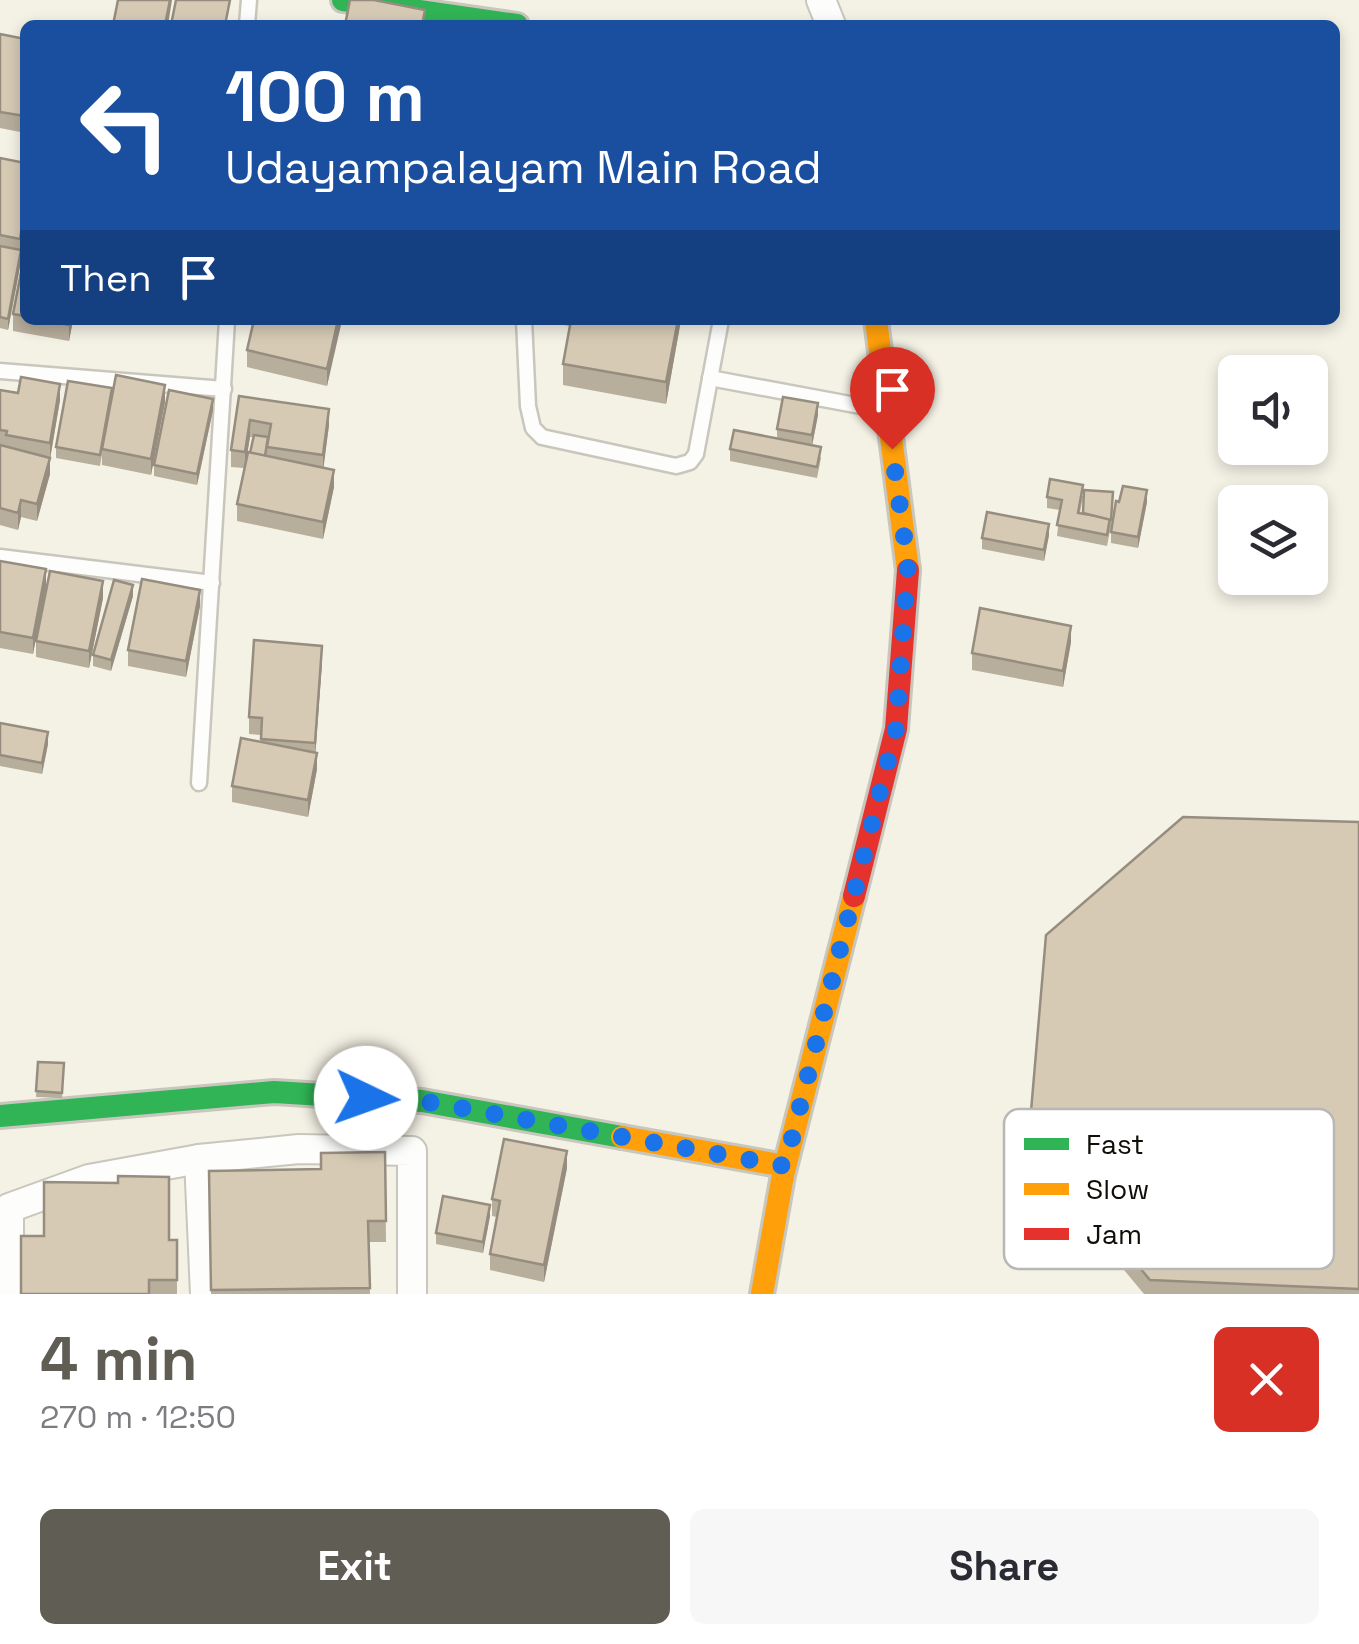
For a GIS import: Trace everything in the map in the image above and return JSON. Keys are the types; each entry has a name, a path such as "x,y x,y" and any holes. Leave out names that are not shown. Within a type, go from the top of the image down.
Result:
{"street":[{"path":"343,0 482,20"},
{"path":"762,1294 785,1166 896,729 908,565 877,325"},
{"path":"0,1116 274,1092 422,1101 785,1166"},
{"path":"9,1294 9,1208 88,1179 200,1160 299,1149 412,1151 412,1294"},
{"path":"200,1160 206,1294"}],"lane":[{"path":"199,783 227,325"},
{"path":"524,325 528,406 534,428 542,437 676,466 690,462 696,454 720,325"},
{"path":"0,371 224,389"},
{"path":"710,378 888,410"},
{"path":"0,558 212,583"}],"building":[{"path":"118,0 170,0 166,20 114,20"},
{"path":"176,0 230,0 226,20 172,20"},
{"path":"350,0 374,0 425,10 423,20 346,20"},
{"path":"0,34 20,38 20,115 0,112"},
{"path":"0,158 20,162 20,239 0,235"},
{"path":"0,246 20,250 20,255 8,319 0,317"},
{"path":"20,278 20,315 13,314"},
{"path":"253,325 337,325 327,369 247,350"},
{"path":"570,325 677,325 666,382 563,364"},
{"path":"116,375 165,385 151,459 102,449"},
{"path":"21,377 60,384 50,443 6,435 7,431 0,430 0,390 18,393"},
{"path":"68,381 112,388 100,455 56,447"},
{"path":"169,390 213,399 197,474 154,465"},
{"path":"239,396 329,409 323,455 267,447 271,424 250,420 245,452 231,450"},
{"path":"783,397 818,403 812,435 777,429"},
{"path":"734,430 821,447 817,467 730,449"},
{"path":"254,435 268,437 265,456 250,453"},
{"path":"0,445 50,458 37,504 21,500 18,513 0,508"},
{"path":"248,452 334,470 323,522 237,504"},
{"path":"1050,479 1083,485 1078,513 1110,518 1107,535 1057,525 1062,500 1047,497"},
{"path":"1123,486 1147,490 1138,537 1111,532"},
{"path":"1084,490 1113,492 1111,520 1083,513"},
{"path":"987,512 1049,524 1044,550 982,538"},
{"path":"0,561 46,569 33,638 0,632"},
{"path":"50,571 103,581 89,651 36,641"},
{"path":"142,579 200,590 186,661 128,650"},
{"path":"114,580 133,585 111,660 93,655"},
{"path":"980,608 1071,626 1063,671 972,653"},
{"path":"254,640 322,646 315,743 261,739 262,718 249,717"},
{"path":"0,723 48,732 42,763 0,755"},
{"path":"241,738 317,753 308,800 232,786"},
{"path":"1183,817 1359,822 1359,1289 1150,1280 1141,1269 1334,1269 1334,1109 1031,1109 1046,935"},
{"path":"38,1062 64,1063 62,1093 36,1091"},
{"path":"504,1139 567,1151 544,1265 490,1254 500,1201 492,1199"},
{"path":"385,1152 386,1221 368,1221 370,1288 211,1290 209,1171 321,1169 321,1153"},
{"path":"118,1176 169,1177 169,1240 177,1240 177,1280 149,1280 149,1294 21,1294 21,1236 44,1236 44,1182 118,1183"},
{"path":"443,1196 490,1205 483,1242 436,1233"}],"traffic: fast":[{"path":"343,0 482,20"},
{"path":"0,1116 274,1092 422,1101 622,1137"}],"traffic: slow":[{"path":"877,325 908,570"},
{"path":"762,1294 783,1175 854,896"},
{"path":"622,1137 785,1166"}],"traffic: jam":[{"path":"854,896 896,729 908,570"}],"route":[{"path":"366,1098 422,1101 785,1166 896,729 908,565 892,449"}]}
